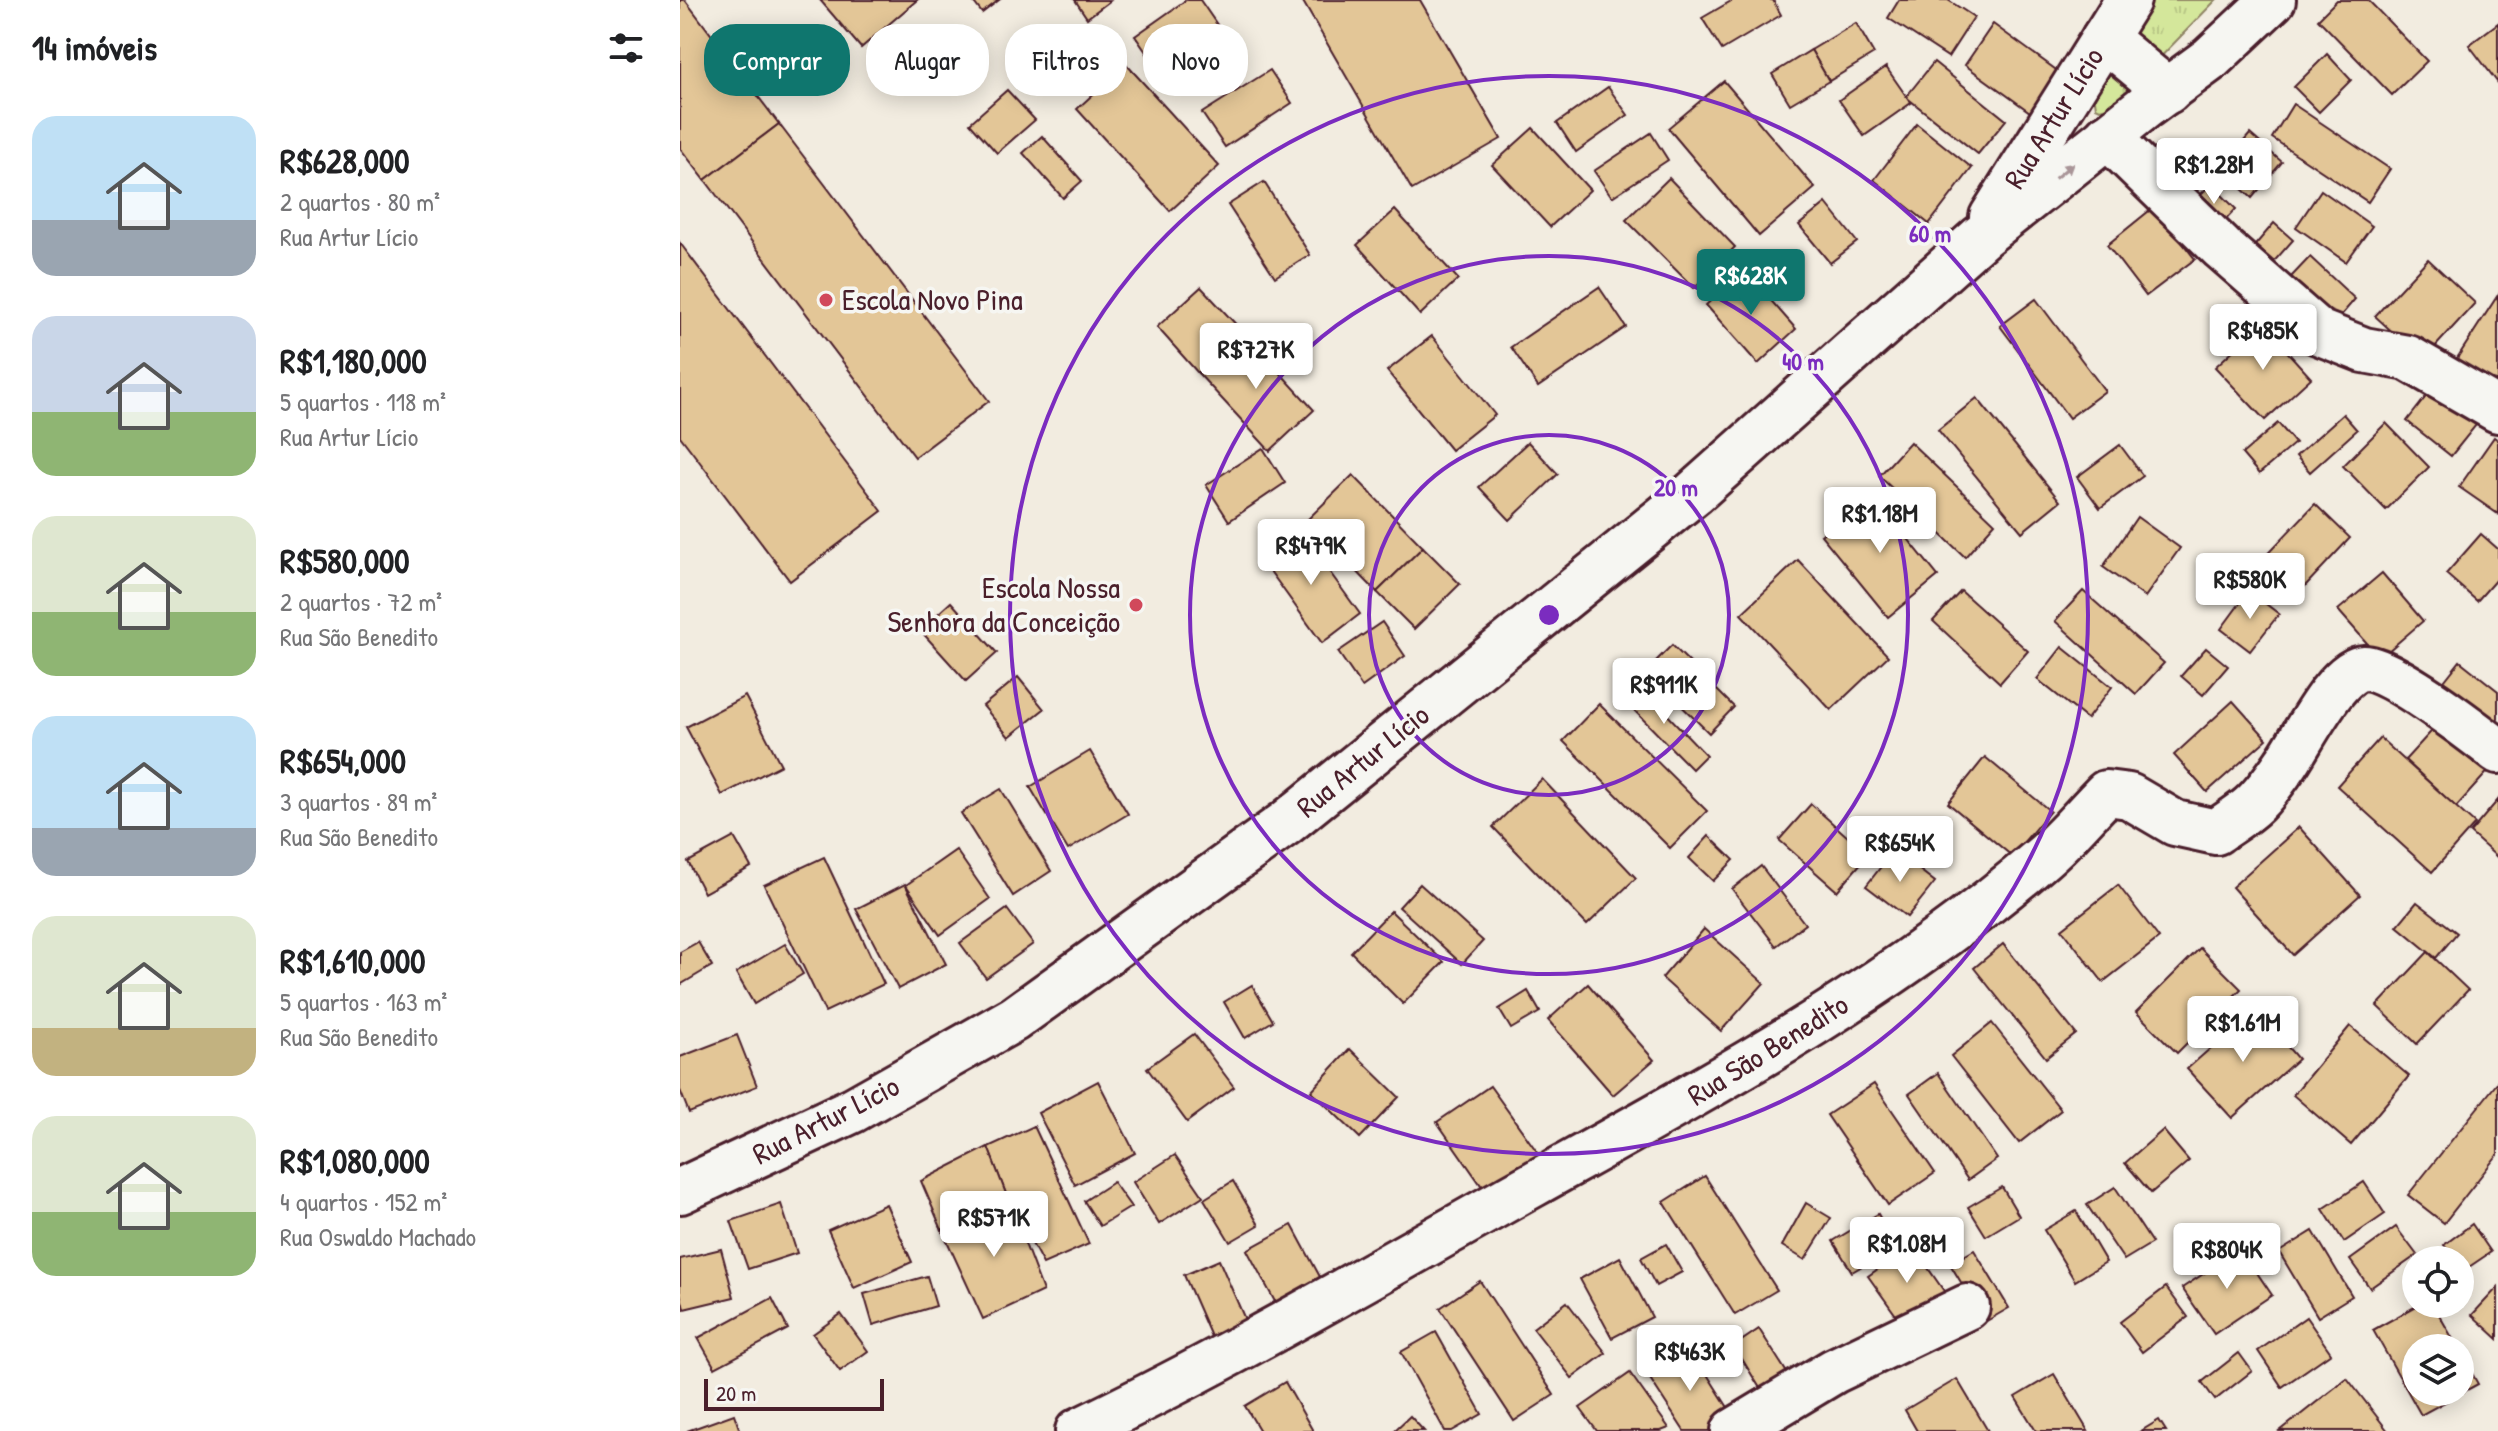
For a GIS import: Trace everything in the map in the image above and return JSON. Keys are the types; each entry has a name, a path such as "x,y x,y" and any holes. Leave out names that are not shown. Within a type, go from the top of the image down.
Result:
{"street":[{"name":"Rua Artur Lício","path":"1981,237 2128,0"},
{"name":"Rua Artur Lício","path":"680,1191 853,1110 1014,1019 1286,823 1694,493 1981,237 2107,136 2210,59 2273,0"},
{"path":"2104,38 2168,91"},
{"path":"2107,136 2232,257 2318,332 2364,350 2408,358 2498,410"},
{"name":"Rua São Benedito","path":"1078,1431 1308,1312 1711,1087 1845,1003 1958,925 2044,857 2106,793 2129,796 2175,823 2216,832 2254,805 2285,765 2334,690 2351,672 2365,668 2382,673 2464,725 2498,751"},
{"path":"1734,1431 1834,1371 1967,1307"}],"green space":[{"path":"2152,0 2216,0 2114,105 2100,109 2096,107 2094,93"}],"building":[{"path":"680,0 685,0 704,25 704,96 758,96 779,124 705,180 680,148"},
{"path":"820,0 917,0 889,24 866,24 866,44 861,48 850,35 850,24 840,24"},
{"path":"972,0 999,0 982,13"},
{"path":"1075,0 1111,0 1087,18"},
{"path":"1186,0 1200,0 1217,24 1152,24"},
{"path":"1302,0 1420,0 1501,139 1412,190"},
{"path":"1733,0 1773,0 1781,15 1722,50 1702,18"},
{"path":"1899,0 1948,0 1974,17 1948,57 1888,18"},
{"path":"2337,0 2368,0 2427,61 2392,95 2318,19"},
{"path":"1856,23 1874,54 1829,81 1811,50"},
{"path":"2498,23 2498,83 2469,45"},
{"path":"1993,24 2059,72 2030,112 1965,65"},
{"path":"1143,30 1143,48 1135,36"},
{"path":"1811,50 1829,81 1790,104 1772,74"},
{"path":"2327,54 2351,80 2319,112 2294,87"},
{"path":"1934,62 2006,120 1978,154 1906,97"},
{"path":"1127,65 1143,83 1143,96 1155,96 1219,166 1170,211 1077,109 1091,96 1127,96"},
{"path":"1886,67 1911,103 1864,136 1839,100"},
{"path":"1270,70 1292,103 1225,147 1202,113 1229,96 1248,96 1248,84"},
{"path":"1724,81 1815,188 1759,236 1668,128"},
{"path":"1608,87 1628,115 1576,152 1557,123"},
{"path":"1005,92 1005,96 1013,96 1035,120 997,153 970,123"},
{"path":"2293,104 2390,169 2368,202 2272,138"},
{"path":"779,124 989,401 915,457 705,180"},
{"path":"1917,124 1972,168 1929,224 1874,180"},
{"path":"1533,128 1590,190 1550,227 1492,165"},
{"path":"1651,133 1668,160 1612,197 1594,171"},
{"path":"2250,134 2282,162 2252,198 2220,169"},
{"path":"1042,136 1082,181 1063,198 1023,153"},
{"path":"1669,178 1735,247 1694,288 1626,220"},
{"path":"1264,182 1310,255 1275,277 1228,205"},
{"path":"2211,184 2236,209 2218,228 2192,203"},
{"path":"2321,190 2372,226 2346,262 2296,227"},
{"path":"1826,203 1857,242 1830,263 1799,225"},
{"path":"2154,207 2195,259 2146,296 2107,245"},
{"path":"1395,210 1458,279 1420,315 1357,245"},
{"path":"2274,223 2293,240 2270,266 2251,250"},
{"path":"680,243 882,511 790,581 680,436"},
{"path":"2310,257 2355,299 2338,319 2291,277"},
{"path":"2428,259 2475,303 2423,360 2375,316"},
{"path":"1744,270 1796,329 1758,364 1706,305"},
{"path":"1201,287 1243,332 1198,373 1157,327"},
{"path":"1599,287 1626,327 1538,387 1511,347"},
{"path":"2498,295 2498,396 2452,366"},
{"path":"2036,299 2105,391 2069,418 2000,326"},
{"path":"2262,324 2311,378 2265,420 2215,367"},
{"path":"1243,332 1314,410 1270,451 1198,373"},
{"path":"1432,336 1495,415 1451,450 1387,371"},
{"path":"2432,389 2476,425 2451,456 2407,421"},
{"path":"1977,398 2060,501 2022,532 1938,430"},
{"path":"2343,414 2357,430 2310,472 2296,456"},
{"path":"2278,423 2295,443 2259,474 2242,454"},
{"path":"2386,423 2429,467 2386,510 2343,466"},
{"path":"2494,437 2498,440 2498,514 2459,487"},
{"path":"1528,442 1558,474 1510,520 1479,487"},
{"path":"1910,442 1995,523 1965,557 1879,476"},
{"path":"2120,445 2143,476 2100,508 2077,477"},
{"path":"1263,448 1285,483 1229,521 1206,485"},
{"path":"1353,475 1423,547 1377,592 1307,520"},
{"path":"1872,494 1938,576 1888,617 1821,535"},
{"path":"2315,504 2350,538 2291,601 2255,567"},
{"path":"2137,517 2180,548 2145,597 2103,567"},
{"path":"1300,531 1360,614 1322,643 1262,560"},
{"path":"2481,534 2498,549 2498,577 2477,601 2446,574"},
{"path":"1423,547 1460,584 1414,629 1377,592"},
{"path":"1798,560 1888,656 1831,710 1741,614"},
{"path":"2382,573 2423,621 2380,658 2338,610"},
{"path":"1961,591 2028,651 2000,683 1933,621"},
{"path":"2083,591 2164,663 2136,694 2055,621"},
{"path":"2249,591 2279,614 2250,651 2221,629"},
{"path":"951,602 997,653 966,681 920,630"},
{"path":"1382,622 1405,656 1362,687 1338,652"},
{"path":"1672,645 1734,707 1709,733 1646,671"},
{"path":"2062,647 2112,687 2087,719 2037,679"},
{"path":"2206,648 2228,666 2203,695 2181,676"},
{"path":"2460,661 2498,691 2498,718 2493,725 2441,685"},
{"path":"1018,677 1044,709 1009,737 983,706"},
{"path":"1638,684 1706,755 1692,769 1623,699"},
{"path":"745,696 781,765 722,795 686,727"},
{"path":"2233,701 2267,739 2207,792 2174,755"},
{"path":"1599,704 1707,811 1670,848 1563,741"},
{"path":"2440,722 2491,768 2456,807 2405,760"},
{"path":"2380,738 2475,824 2432,872 2337,786"},
{"path":"1090,751 1128,814 1068,850 1030,787"},
{"path":"1985,757 2050,811 2012,856 1948,803"},
{"path":"1542,779 1636,878 1587,925 1493,827"},
{"path":"1001,789 1051,871 1013,896 961,813"},
{"path":"2498,800 2498,858 2470,833"},
{"path":"1811,804 1868,855 1837,891 1779,840"},
{"path":"2299,827 2360,895 2293,955 2232,887"},
{"path":"1709,836 1734,860 1713,881 1689,858"},
{"path":"734,837 751,867 704,893 688,862"},
{"path":"956,850 990,899 940,935 906,885"},
{"path":"1894,850 1935,882 1907,917 1866,886"},
{"path":"824,857 884,984 825,1012 764,885"},
{"path":"1761,866 1805,924 1776,946 1732,889"},
{"path":"905,884 946,964 898,989 856,909"},
{"path":"1420,884 1483,941 1462,964 1399,907"},
{"path":"2118,885 2159,938 2103,982 2062,929"},
{"path":"2417,902 2457,933 2436,958 2397,926"},
{"path":"1007,909 1033,944 986,978 960,943"},
{"path":"1391,911 1444,962 1403,1004 1351,952"},
{"path":"1704,929 1764,983 1721,1031 1662,978"},
{"path":"698,942 712,966 680,985 680,952"},
{"path":"785,944 803,974 754,1004 736,973"},
{"path":"2003,944 2076,1034 2046,1058 1974,968"},
{"path":"2200,948 2241,989 2177,1053 2136,1012"},
{"path":"2428,952 2468,990 2417,1044 2377,1006"},
{"path":"1588,984 1654,1060 1613,1095 1548,1020"},
{"path":"1252,985 1273,1021 1245,1038 1224,1002"},
{"path":"1528,991 1540,1012 1511,1029 1499,1009"},
{"path":"2255,1009 2298,1059 2232,1118 2187,1069"},
{"path":"1992,1023 2061,1110 2019,1143 1951,1056"},
{"path":"2350,1026 2409,1076 2351,1145 2293,1095"},
{"path":"1194,1034 1234,1087 1187,1122 1147,1068"},
{"path":"737,1035 757,1086 689,1113 680,1090 680,1057"},
{"path":"1350,1049 1399,1097 1360,1138 1311,1091"},
{"path":"1938,1073 1997,1159 1968,1180 1909,1094"},
{"path":"1098,1081 1135,1153 1075,1185 1038,1113"},
{"path":"2498,1082 2498,1154 2444,1223 2408,1195"},
{"path":"1874,1084 1935,1173 1888,1205 1827,1115"},
{"path":"1490,1086 1543,1160 1490,1198 1437,1122"},
{"path":"1034,1126 1089,1244 1043,1264 1008,1199 988,1147"},
{"path":"2163,1130 2189,1161 2151,1193 2125,1163"},
{"path":"988,1147 1008,1199 942,1230 921,1181"},
{"path":"1175,1155 1203,1196 1159,1224 1133,1182"},
{"path":"1705,1176 1777,1290 1735,1315 1664,1202"},
{"path":"1233,1181 1259,1225 1230,1242 1204,1199"},
{"path":"1113,1182 1131,1207 1100,1226 1084,1201"},
{"path":"2364,1182 2385,1214 2344,1242 2323,1209"},
{"path":"2002,1187 2019,1216 1986,1236 1968,1207"},
{"path":"2115,1187 2152,1243 2124,1260 2087,1205"},
{"path":"1008,1199 1043,1291 983,1319 942,1230"},
{"path":"1806,1203 1831,1218 1805,1260 1782,1246"},
{"path":"781,1204 797,1253 748,1269 731,1221"},
{"path":"886,1204 912,1262 854,1288 828,1230"},
{"path":"2076,1211 2106,1262 2075,1281 2044,1230"},
{"path":"1878,1214 1896,1246 1852,1272 1833,1241"},
{"path":"2472,1224 2491,1252 2474,1264 2474,1246 2444,1245"},
{"path":"1292,1225 1325,1286 1280,1311 1247,1250"},
{"path":"2396,1227 2410,1246 2402,1246 2402,1266 2370,1288 2350,1260"},
{"path":"2313,1231 2352,1296 2318,1317 2279,1252"},
{"path":"1666,1244 1682,1272 1656,1286 1641,1258"},
{"path":"1912,1245 1946,1294 1903,1325 1868,1276"},
{"path":"721,1249 734,1297 684,1309 680,1292 680,1259"},
{"path":"2241,1249 2272,1295 2214,1334 2182,1288"},
{"path":"1974,1250 2009,1308 1985,1322 1950,1264"},
{"path":"1620,1257 1652,1317 1612,1338 1580,1279"},
{"path":"1219,1260 1247,1324 1212,1339 1184,1275"},
{"path":"927,1276 936,1306 873,1325 864,1294"},
{"path":"1480,1281 1554,1395 1514,1421 1440,1308"},
{"path":"2166,1287 2188,1317 2142,1352 2120,1322"},
{"path":"2498,1287 2498,1339 2474,1317 2474,1313"},
{"path":"772,1298 788,1329 715,1368 698,1338"},
{"path":"1567,1302 1606,1353 1572,1378 1533,1328"},
{"path":"841,1314 868,1351 840,1371 813,1334"},
{"path":"2402,1314 2402,1318 2441,1318 2450,1334 2402,1334 2402,1381 2373,1330"},
{"path":"2306,1317 2331,1353 2282,1387 2258,1351"},
{"path":"1759,1329 1789,1376 1763,1393 1734,1346"},
{"path":"1436,1332 1482,1414 1452,1431 1445,1431 1401,1352"},
{"path":"1689,1346 1734,1417 1712,1431 1684,1431 1647,1374"},
{"path":"2239,1353 2252,1371 2215,1400 2202,1382"},
{"path":"1630,1373 1669,1428 1661,1431 1597,1431 1580,1408"},
{"path":"2054,1374 2088,1431 2036,1431 2015,1397"},
{"path":"2347,1378 2388,1431 2280,1431"},
{"path":"1957,1379 1988,1431 1917,1431 1905,1410"},
{"path":"1285,1382 1313,1431 1260,1431 1245,1406"},
{"path":"2416,1406 2438,1406 2421,1415"},
{"path":"734,1414 740,1431 687,1431"},
{"path":"1410,1416 1424,1431 1394,1431"},
{"path":"2159,1420 2166,1431 2141,1431"}],"place":[{"name":"Escola Novo Pina","path":"826,300"},
{"name":"Escola Nossa Senhora da Conceição","path":"1136,605"}]}
